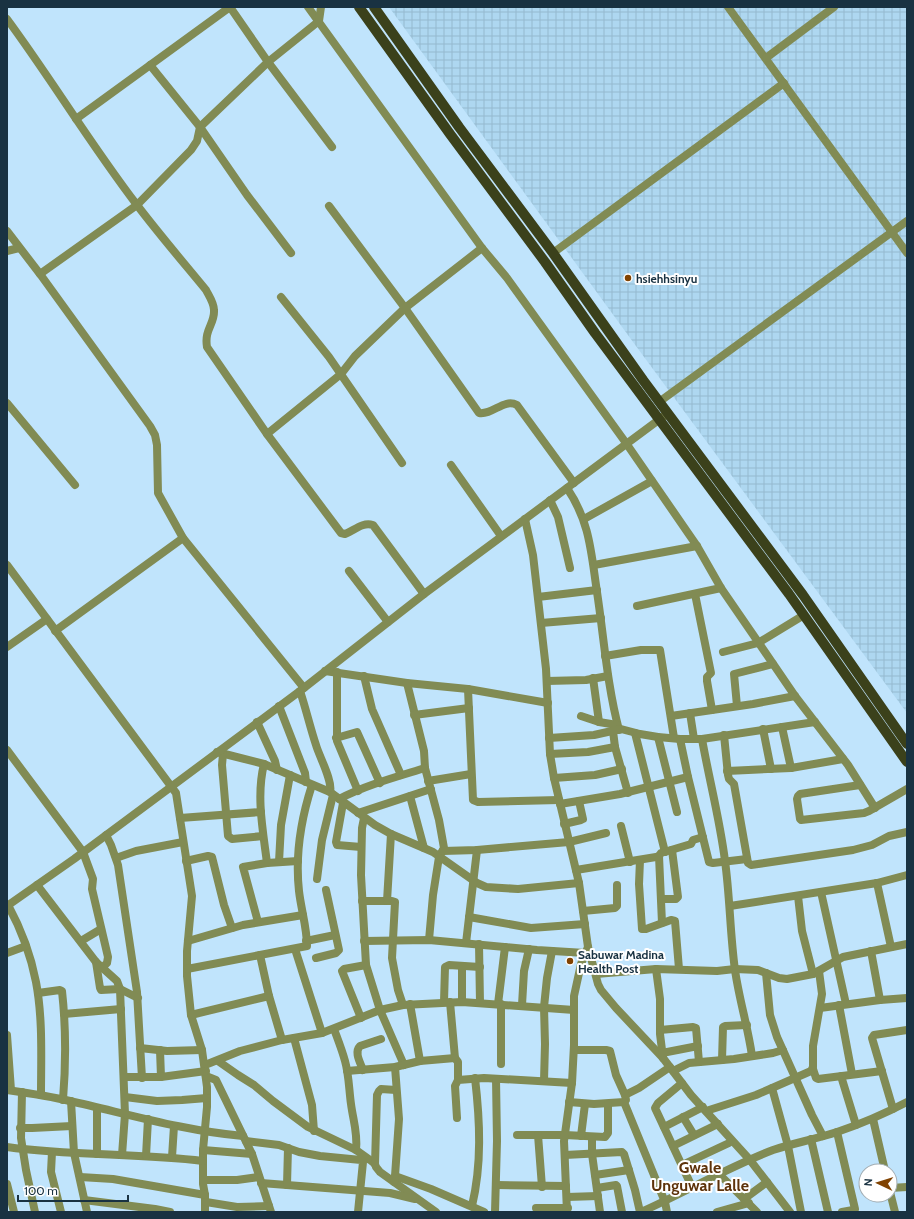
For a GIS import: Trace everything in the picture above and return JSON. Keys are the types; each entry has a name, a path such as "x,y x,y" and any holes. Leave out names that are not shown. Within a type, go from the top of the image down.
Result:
{"main road":[{"path":"359,7 659,420 804,615 907,762"},
{"path":"374,7 459,127 659,402 803,595 907,744"}],"street":[{"path":"76,119 230,7 268,62 332,147"},
{"path":"308,7 482,248 507,278 626,443 697,546 721,588 758,643 795,696 843,759 875,808"},
{"path":"40,274 137,206 191,150 197,141 200,128 268,62 319,21 321,7"},
{"path":"728,7 907,253"},
{"path":"766,58 834,7"},
{"path":"7,19 137,206 206,290 212,301 214,311 213,319 207,333 207,347 267,434 341,533 345,534 362,524 373,525 424,594"},
{"path":"150,65 200,128 247,195 291,253"},
{"path":"552,253 784,83"},
{"path":"329,206 405,308 479,413 486,413 508,403 517,405 571,485 589,536 616,729 616,747 628,792"},
{"path":"659,402 907,221"},
{"path":"7,231 150,426 155,435 157,445 158,494 183,538 302,689 315,744 331,789 336,797 337,845 361,846"},
{"path":"7,251 19,248"},
{"path":"267,434 341,374 355,356 405,308 482,248"},
{"path":"281,297 341,374 402,463"},
{"path":"8,407 74,485"},
{"path":"41,1095 41,1042 36,981 26,946 8,905 83,852 170,786 220,753 257,722 326,671 424,594 668,413"},
{"path":"451,465 502,536"},
{"path":"584,519 652,482"},
{"path":"550,500 558,517 570,568"},
{"path":"525,519 533,555 541,623 547,681 550,754 564,824 579,883 585,924 586,950 574,996 574,1050 572,1083 565,1135 568,1210 536,1208"},
{"path":"55,631 183,538"},
{"path":"594,565 697,546"},
{"path":"7,565 176,793 192,896 187,969 191,1015 202,1050 206,1071 207,1098 203,1150 203,1180 206,1198 205,1212"},
{"path":"349,571 388,622"},
{"path":"637,606 721,588"},
{"path":"538,597 596,590"},
{"path":"695,594 711,673 707,677 707,681 712,710"},
{"path":"723,652 758,643 804,615"},
{"path":"541,623 601,618"},
{"path":"7,647 47,619"},
{"path":"605,656 641,650 660,650 671,716 709,862 713,863 747,859"},
{"path":"737,706 734,674 773,664"},
{"path":"326,671 407,683 468,689 548,703"},
{"path":"337,672 336,738 358,791"},
{"path":"364,676 372,709 401,775"},
{"path":"547,681 608,676"},
{"path":"593,678 599,722"},
{"path":"407,683 424,751 425,768 441,832 441,854 433,895 429,940"},
{"path":"468,689 473,800 478,802 579,801 649,788 688,777"},
{"path":"671,716 795,696"},
{"path":"187,969 306,947 299,892 298,861 302,823 309,783 279,706"},
{"path":"414,715 469,708"},
{"path":"690,713 708,775 720,825 730,906 735,969 752,1056"},
{"path":"580,716 616,729 677,739 698,739 815,722"},
{"path":"257,722 275,761 277,770"},
{"path":"782,727 791,768"},
{"path":"549,738 594,735 616,729"},
{"path":"763,729 771,769"},
{"path":"336,738 357,732 380,783"},
{"path":"635,733 678,898 661,899"},
{"path":"724,735 727,771 729,779 734,784 736,790 747,859 748,863 751,865 853,850 872,845 888,836 907,832"},
{"path":"658,737 677,812"},
{"path":"550,754 597,751 616,747"},
{"path":"7,750 83,852 93,879 92,889 108,960 102,968"},
{"path":"220,753 264,764 309,783 336,797 361,816 391,834 441,854 474,881 486,887 518,889 579,883"},
{"path":"220,753 228,836 230,838 263,836"},
{"path":"727,771 791,768 843,759"},
{"path":"264,764 261,780 260,800 267,863"},
{"path":"336,797 425,768"},
{"path":"554,778 595,775 622,769"},
{"path":"428,780 471,774"},
{"path":"279,862 281,825 290,775"},
{"path":"860,785 800,794 797,799 800,819 864,813 907,789"},
{"path":"361,816 431,789"},
{"path":"410,796 424,848"},
{"path":"317,878 322,840 336,797"},
{"path":"564,824 583,819 579,801"},
{"path":"180,818 261,812"},
{"path":"361,816 362,901 366,965 380,1010 404,1065"},
{"path":"622,826 630,862"},
{"path":"387,901 391,834"},
{"path":"441,854 569,842 606,834"},
{"path":"106,835 116,858 124,899 138,998 142,1078"},
{"path":"576,870 640,860 691,844 693,840 703,837"},
{"path":"116,858 136,851 183,842"},
{"path":"466,943 477,850"},
{"path":"662,923 661,899 665,852"},
{"path":"186,860 208,856 212,857 222,899 232,928"},
{"path":"640,860 639,884 642,929 671,920 675,921 679,969"},
{"path":"258,922 243,867 267,863 298,861"},
{"path":"730,906 877,883 907,875"},
{"path":"877,883 891,947"},
{"path":"37,885 96,962 116,981 120,989 125,1098 122,1155"},
{"path":"583,911 615,908 618,906 617,885"},
{"path":"316,958 338,952 339,950 326,890"},
{"path":"821,892 836,960 852,1074"},
{"path":"798,896 802,931 822,994 813,1046 813,1069 816,1078 882,1071"},
{"path":"362,901 392,900 395,902 392,958 398,990 406,1005 420,1061"},
{"path":"188,941 232,928 303,914"},
{"path":"469,917 531,928 585,924"},
{"path":"81,941 101,929"},
{"path":"306,941 335,936"},
{"path":"364,941 429,940 552,951 586,950"},
{"path":"480,944 480,1002"},
{"path":"596,974 656,969 717,971 735,969 758,970 786,979 816,972 836,960 907,944"},
{"path":"7,953 26,946"},
{"path":"501,1064 500,1004 505,946"},
{"path":"295,948 322,1033"},
{"path":"522,1005 524,971 529,949"},
{"path":"586,950 596,974 598,984 604,994 662,1055 682,1083 750,1160 790,1212"},
{"path":"544,1081 544,1007 552,951"},
{"path":"872,951 880,1000"},
{"path":"260,955 269,996 282,1040"},
{"path":"96,962 101,990 120,989 138,998"},
{"path":"362,1018 342,971 344,969 366,965"},
{"path":"457,1118 455,1086 458,1080 458,1062 455,1058 447,1002 445,967 449,965 480,967"},
{"path":"462,966 462,1002"},
{"path":"656,969 660,999 662,1055"},
{"path":"766,973 770,1015 776,1037 812,1115 824,1136"},
{"path":"38,993 62,990 67,1100 72,1126 74,1152 88,1212"},
{"path":"191,1015 269,996"},
{"path":"820,1008 907,998"},
{"path":"124,1077 161,1078 206,1071 218,1061 240,1051 282,1040 322,1033 380,1010 406,1005 447,1002 480,1002 574,1010"},
{"path":"64,1014 121,1009"},
{"path":"722,1060 723,1027 747,1025"},
{"path":"660,1030 695,1026 699,1062"},
{"path":"334,1029 347,1071 351,1105 354,1116 356,1150"},
{"path":"893,1110 872,1036 907,1030"},
{"path":"7,1035 9,1090 67,1100 174,1126 271,1144 299,1152 320,1156 361,1160 358,1212"},
{"path":"294,1038 312,1105 314,1130"},
{"path":"362,1070 357,1048 381,1039"},
{"path":"662,1055 698,1046"},
{"path":"140,1048 160,1050 202,1050"},
{"path":"160,1050 161,1078"},
{"path":"574,1050 610,1051 616,1075 667,1212"},
{"path":"569,1102 608,1104 625,1099 639,1088 671,1069 689,1063 752,1056 783,1050"},
{"path":"347,1071 395,1067 420,1061 455,1058"},
{"path":"218,1061 254,1085 291,1116 314,1130 356,1150 375,1164 378,1170 394,1179 418,1200 436,1212"},
{"path":"394,1179 398,1119 395,1067"},
{"path":"664,1127 683,1117 704,1109 772,1088 813,1069"},
{"path":"80,1177 113,1179 153,1185 206,1198 223,1208 270,1209 252,1154 216,1080 206,1071"},
{"path":"841,1076 856,1125"},
{"path":"458,1080 475,1078 572,1083"},
{"path":"472,1206 476,1189 479,1146 478,1105 475,1078"},
{"path":"495,1212 497,1185 496,1079"},
{"path":"682,1083 656,1105 655,1108 692,1187"},
{"path":"772,1088 788,1146 801,1212"},
{"path":"375,1164 378,1091 381,1089 396,1090"},
{"path":"22,1092 20,1128 26,1170 35,1212"},
{"path":"125,1098 157,1101 207,1098"},
{"path":"565,1155 622,1152 625,1155 641,1212 750,1160 788,1146 856,1125 893,1110 907,1102"},
{"path":"581,1136 585,1104"},
{"path":"517,1135 605,1137 607,1136 608,1104"},
{"path":"97,1108 97,1154"},
{"path":"683,1117 694,1135"},
{"path":"873,1118 883,1163"},
{"path":"146,1156 148,1119"},
{"path":"673,1146 718,1124"},
{"path":"20,1128 72,1126"},
{"path":"172,1157 174,1126"},
{"path":"837,1132 855,1209 853,1211 842,1212"},
{"path":"538,1135 542,1187"},
{"path":"592,1137 592,1154 600,1212"},
{"path":"810,1139 828,1212"},
{"path":"682,1165 729,1143"},
{"path":"7,1147 52,1152 172,1157 203,1161"},
{"path":"287,1185 288,1148"},
{"path":"203,1150 252,1154"},
{"path":"52,1152 52,1172 61,1212"},
{"path":"595,1175 629,1170"},
{"path":"613,1172 618,1188 622,1212"},
{"path":"719,1174 757,1212"},
{"path":"394,1179 431,1189 484,1212"},
{"path":"203,1180 260,1180 287,1185 390,1193 418,1200"},
{"path":"717,1212 747,1201 767,1182"},
{"path":"7,1184 14,1212"},
{"path":"497,1185 542,1187 566,1186"},
{"path":"597,1188 616,1185"},
{"path":"567,1197 598,1196"},
{"path":"84,1200 170,1212"}],"shaded area":[{"path":"389,7 907,7 907,713 633,342"}],"place":[{"name":"hsiehhsinyu","path":"628,278"},
{"name":"Sabuwar Madina Health Post","path":"570,961"}],"district":[{"name":"Gwale Unguwar Lalle","path":"700,1176"}]}
